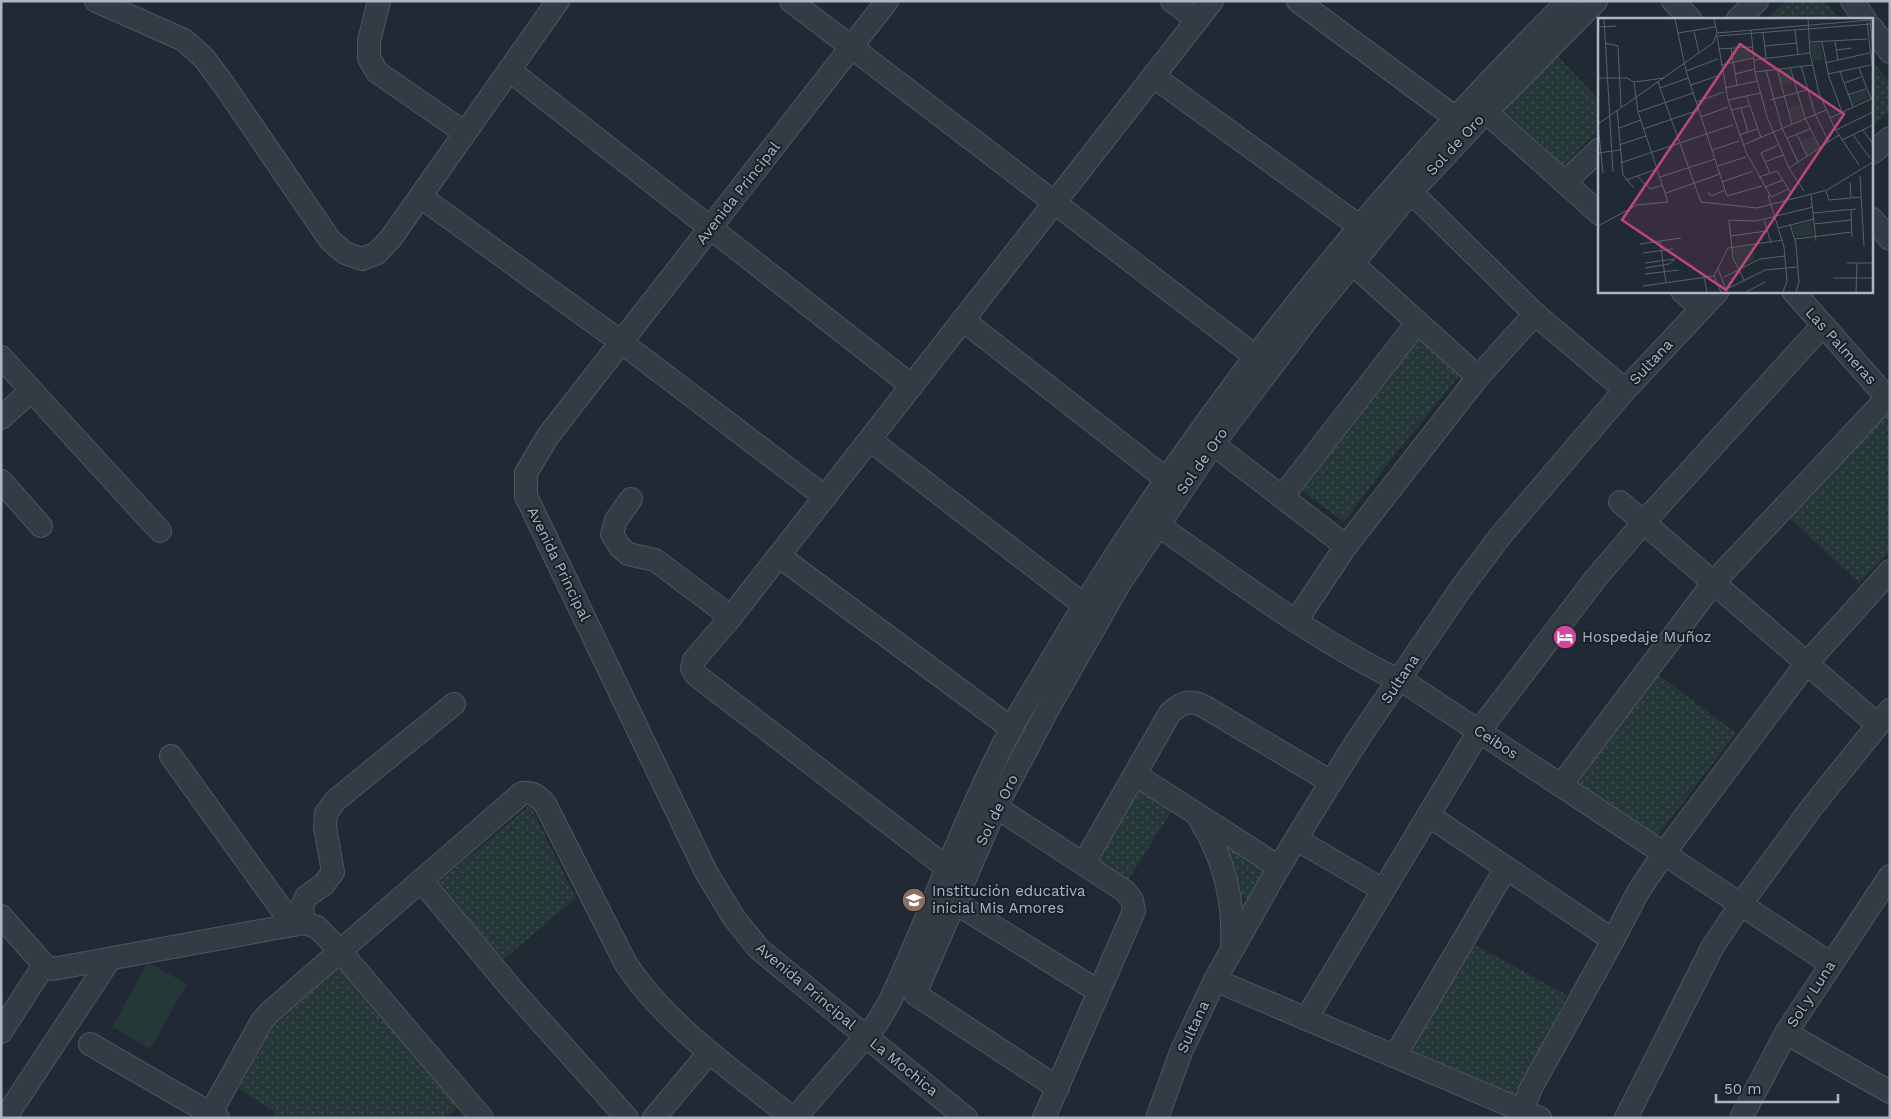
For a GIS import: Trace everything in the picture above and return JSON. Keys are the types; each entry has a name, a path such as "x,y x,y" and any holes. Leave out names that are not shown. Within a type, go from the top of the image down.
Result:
{"street":[{"path":"96,1 184,40 204,58 330,240 345,253 362,259 377,253 391,238 509,70 551,4"},
{"path":"380,1 369,41 369,58 377,72 465,133"},
{"path":"791,1 1255,356"},
{"name":"Avenida Principal","path":"865,1036 759,949 734,918 706,872 526,496 526,473 548,436 887,1"},
{"path":"1172,1 1197,20"},
{"path":"946,867 696,675 692,668 694,660 779,556 1212,1"},
{"path":"1298,1 1456,118"},
{"name":"Sol de Oro","path":"1058,1088 915,994 996,807 1049,707 1100,617 1158,525 1270,368 1411,192 1486,112 1596,1"},
{"path":"1673,1 1689,18"},
{"path":"1739,18 1757,1"},
{"path":"1852,1 1864,18"},
{"path":"90,1044 212,1117 262,1021 270,1012 522,794 530,793 538,796 545,804 626,964 636,979 673,1022 709,1053 793,1118 876,1023 889,1004 946,867 1011,728 1084,605 1166,479 1255,356 1359,226 1557,5"},
{"path":"1874,31 1890,52"},
{"path":"509,70 912,386"},
{"path":"1153,76 1359,226"},
{"path":"1486,112 1598,212"},
{"path":"1874,150 1890,138"},
{"path":"1565,182 1598,151"},
{"path":"1411,192 1535,314 1625,390"},
{"path":"421,197 621,342 824,497"},
{"path":"1874,221 1890,239"},
{"path":"1353,264 1417,324 1478,377"},
{"path":"1683,292 1701,308"},
{"name":"Sultana","path":"1156,1118 1181,1052 1215,980 1330,782 1481,561 1625,390 1717,292"},
{"name":"Las Palmeras","path":"1794,292 1888,400"},
{"path":"1296,621 1346,546 1478,377 1535,314"},
{"path":"963,320 1166,479"},
{"path":"1282,497 1417,324"},
{"path":"1306,1019 1479,731 1596,578 1643,523 1822,325"},
{"path":"1,357 160,531"},
{"path":"1,418 31,391"},
{"path":"1561,785 1714,582 1888,400"},
{"path":"870,440 1084,605"},
{"path":"1214,444 1346,546"},
{"path":"1,482 41,526"},
{"path":"631,499 616,520 612,534 620,547 628,554 655,560 731,617"},
{"path":"1620,502 1807,663 1883,717 1812,807 1712,948 1626,1118"},
{"name":"Ceibos","path":"1158,525 1296,621 1399,681 1479,731 1831,964"},
{"path":"779,556 1011,728"},
{"path":"1215,980 1531,1114 1531,1088 1638,892 1664,853 1807,663 1890,571"},
{"path":"1084,863 1170,713 1178,705 1188,701 1205,706 1330,782"},
{"path":"299,924 302,906 306,897 324,884 333,872 325,827 326,813 336,800 454,704"},
{"path":"171,756 299,924"},
{"path":"1136,774 1279,867"},
{"path":"996,807 1124,890 1132,900 1134,911 1044,1118"},
{"path":"1196,812 1212,839 1226,876 1234,926 1232,951"},
{"path":"1428,815 1613,940"},
{"path":"1296,840 1383,890"},
{"path":"1395,1056 1506,868"},
{"name":"Sol y Luna","path":"1741,1118 1786,1033 1890,876"},
{"path":"421,880 516,994 627,1118"},
{"path":"954,902 1098,991"},
{"path":"1,916 44,965 53,969 299,924 317,927 340,950 482,1118"},
{"path":"4,1118 110,959"},
{"path":"1,1032 44,965"},
{"path":"1786,1033 1890,1092"},
{"name":"La Mochica","path":"865,1036 966,1118"},
{"path":"654,1118 709,1053"}],"shaded area":[{"path":"1786,1 1825,1 1838,18 1767,18"},
{"path":"1555,53 1598,99 1598,130 1563,167 1499,112"},
{"path":"1874,63 1890,83 1890,111 1874,125"},
{"path":"1410,332 1459,376 1393,457 1344,522 1293,484"},
{"path":"1884,409 1890,416 1890,551 1859,583 1785,514"},
{"path":"1656,673 1736,733 1657,837 1572,781"},
{"path":"1136,786 1173,809 1128,880 1097,859"},
{"path":"530,805 576,898 503,960 439,882"},
{"path":"1230,848 1266,869 1251,898 1247,900 1243,898 1228,852"},
{"path":"1469,942 1567,995 1517,1096 1407,1048"},
{"path":"148,962 187,984 150,1049 112,1027"},
{"path":"337,968 344,969 461,1105 445,1118 272,1118 275,1112 239,1089 275,1022"}],"place":[{"name":"Hospedaje Muñoz","path":"1565,637"},
{"name":"Institución educativa inicial Mis Amores","path":"914,900"}]}
